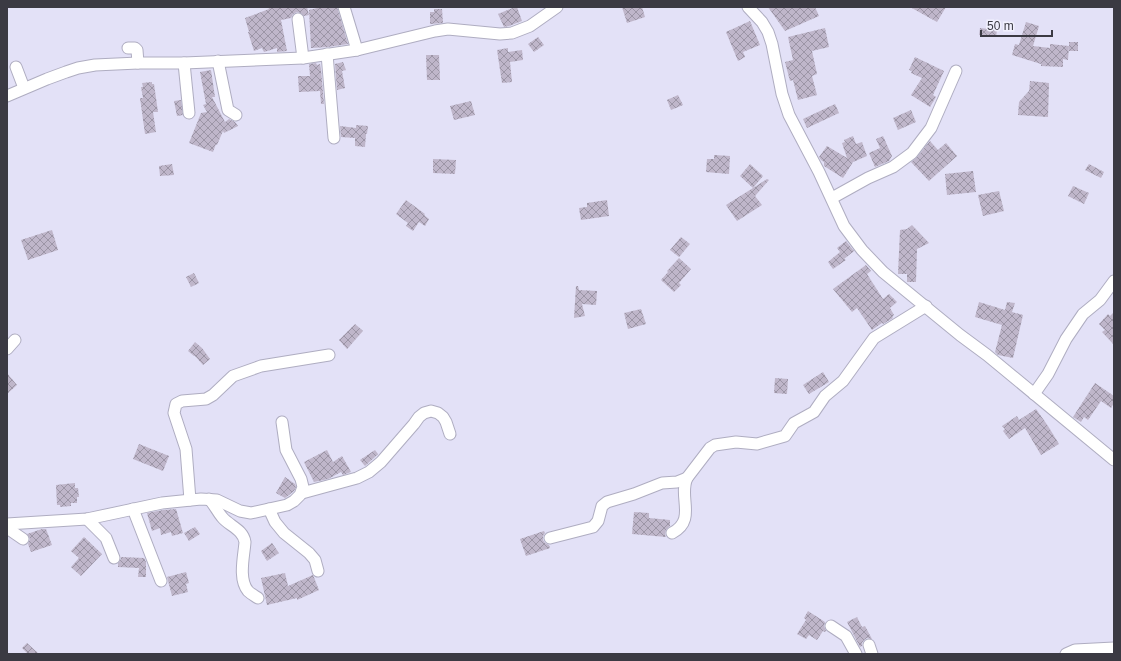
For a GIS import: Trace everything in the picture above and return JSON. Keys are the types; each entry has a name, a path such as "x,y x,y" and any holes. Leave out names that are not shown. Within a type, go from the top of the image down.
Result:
{"street":[{"path":"344,7 357,50"},
{"path":"7,96 24,88 78,68 96,65 302,58 357,50 448,29 500,34 530,26 557,7"},
{"path":"748,7 762,22 768,32 772,44 782,94 789,115 832,198 844,226 862,250 883,272 987,355 1114,460"},
{"path":"298,19 302,58"},
{"path":"128,48 135,48 137,50 138,63"},
{"path":"327,54 334,138"},
{"path":"218,61 228,110 236,114"},
{"path":"184,63 189,113"},
{"path":"16,67 24,88"},
{"path":"832,198 868,178 893,167 912,153 931,128 956,71"},
{"path":"1034,394 1048,374 1066,338 1083,314 1100,300 1114,281"},
{"path":"672,533 677,530 685,518 686,511 684,491 687,478 710,448 715,445 736,442 757,444 785,436 794,424 814,412 825,396 843,381 874,338 926,306"},
{"path":"7,349 15,340"},
{"path":"190,500 186,449 174,413 176,404 182,401 206,399 213,396 233,376 261,366 329,355"},
{"path":"7,524 87,519 162,503 208,499 217,500 240,511 251,513 287,505 294,501 302,493 357,478 369,472 381,462 424,413 431,411 438,413 443,417 450,434"},
{"path":"282,422 286,450 301,479 303,487 302,493"},
{"path":"550,538 593,527 598,521 602,506 607,502 634,494 662,483 677,482 687,478"},
{"path":"208,499 214,504 226,522 241,532 244,536 245,542 242,576 244,585 249,592 258,598"},
{"path":"133,509 161,581"},
{"path":"268,509 274,522 284,533 309,553 315,560 318,571"},
{"path":"87,519 106,538 114,558"},
{"path":"7,528 23,539"},
{"path":"831,626 846,636 856,654"},
{"path":"1066,654 1075,650 1114,648"}],"building":[{"path":"268,7 307,7 309,15 304,16 297,12 293,14 291,18 281,20 287,51 277,52 277,48 264,52 262,48 254,51 245,18 269,9"},
{"path":"321,7 337,7 348,44 311,48 309,10"},
{"path":"517,7 522,21 504,27 498,14"},
{"path":"622,7 642,7 645,17 627,23"},
{"path":"768,7 815,7 819,16 785,31"},
{"path":"910,7 946,7 937,22"},
{"path":"434,9 442,9 443,23 430,24 430,12 434,12"},
{"path":"750,21 760,45 743,52 745,57 738,61 726,32"},
{"path":"1026,22 1039,26 1033,46 1050,48 1050,44 1069,46 1068,60 1063,59 1063,67 1041,66 1041,64 1012,55 1015,44 1019,45"},
{"path":"825,28 829,47 812,51 817,74 812,76 817,95 798,100 793,80 790,81 785,62 793,60 788,37"},
{"path":"980,28 997,30 996,37 979,35"},
{"path":"538,37 544,45 534,52 528,44"},
{"path":"1069,42 1078,42 1078,51 1069,51"},
{"path":"508,48 508,52 522,50 523,60 510,62 512,82 502,83 497,50"},
{"path":"426,55 439,55 440,80 427,80"},
{"path":"915,57 944,71 933,95 936,97 930,107 911,95 922,78 911,73 912,71 909,70"},
{"path":"343,62 346,70 342,71 345,88 337,90 335,64"},
{"path":"316,63 317,65 320,64 321,69 324,104 321,104 320,91 299,92 298,76 310,76 309,64"},
{"path":"211,70 215,97 212,97 225,122 229,119 235,122 238,126 224,133 223,131 213,152 189,143 201,113 207,112 203,105 206,104 200,72"},
{"path":"1030,81 1049,83 1048,117 1018,115 1019,102 1029,91"},
{"path":"152,82 152,84 154,84 158,112 153,112 156,132 145,134 140,98 143,98 141,87 143,87 142,83"},
{"path":"678,95 683,105 671,110 667,100"},
{"path":"181,100 183,115 177,116 174,101"},
{"path":"471,101 475,115 454,120 450,106"},
{"path":"835,104 839,113 807,128 803,119"},
{"path":"911,110 916,122 898,130 893,118"},
{"path":"356,125 368,126 365,147 355,146 355,138 341,137 340,126 356,128"},
{"path":"853,136 856,144 862,142 867,156 853,162 843,178 824,166 824,162 819,157 827,146 847,158 842,143 845,142 844,140"},
{"path":"883,136 892,156 889,161 875,167 869,153 880,148 876,139"},
{"path":"930,141 938,150 946,143 957,156 929,181 911,162"},
{"path":"714,155 730,156 729,174 706,172 707,159 714,159"},
{"path":"433,159 456,160 455,174 433,173"},
{"path":"172,164 174,175 160,176 159,166"},
{"path":"750,164 763,176 753,188 740,176"},
{"path":"1089,164 1104,172 1101,178 1085,170"},
{"path":"973,171 976,192 947,195 945,174"},
{"path":"767,179 769,180 755,196 762,205 737,221 726,205"},
{"path":"1073,186 1089,193 1084,204 1068,196"},
{"path":"999,191 1004,211 983,216 978,195"},
{"path":"406,200 425,214 424,215 429,219 425,226 419,222 413,231 406,226 408,223 396,214"},
{"path":"607,200 609,216 581,220 579,208 587,207 587,203"},
{"path":"912,225 929,243 917,249 916,282 907,282 907,274 898,274 900,230 907,229"},
{"path":"52,230 58,250 28,260 21,240"},
{"path":"681,237 690,244 679,257 670,250"},
{"path":"846,241 854,251 844,259 846,260 833,269 828,262 840,252 837,248"},
{"path":"679,258 691,269 679,283 681,285 674,292 661,280"},
{"path":"866,265 871,271 867,274 883,299 889,294 897,302 890,308 894,315 892,317 893,318 872,330 857,308 852,312 833,289"},
{"path":"194,273 199,283 191,287 186,277"},
{"path":"576,286 578,286 579,290 597,291 596,305 582,304 585,316 574,318"},
{"path":"979,302 1005,310 1007,302 1015,303 1012,312 1023,315 1013,358 998,355 995,352 1002,325 975,317"},
{"path":"641,309 646,324 628,329 624,313"},
{"path":"1114,312 1114,345 1102,332 1105,330 1099,324 1108,314 1110,316"},
{"path":"355,324 363,331 347,349 339,340"},
{"path":"195,342 202,348 210,359 203,365 188,351"},
{"path":"823,372 829,382 809,394 803,385"},
{"path":"7,373 17,385 7,394"},
{"path":"775,378 788,379 787,394 774,393"},
{"path":"1095,383 1114,396 1114,403 1111,408 1101,401 1088,420 1084,417 1081,422 1073,417"},
{"path":"1036,409 1059,444 1041,455 1025,428 1009,439 1003,431 1005,429 1002,426 1017,416 1019,420"},
{"path":"139,444 169,456 163,471 133,459"},
{"path":"327,450 333,462 342,456 351,472 343,475 341,472 328,479 314,482 304,462"},
{"path":"375,450 378,454 365,466 360,460"},
{"path":"285,477 295,484 296,487 294,491 285,498 276,493"},
{"path":"75,483 75,488 78,488 79,497 77,497 77,503 71,503 71,506 60,507 60,505 57,505 56,485"},
{"path":"176,509 183,533 172,536 171,532 161,535 160,528 152,531 147,513"},
{"path":"634,512 649,513 649,518 670,520 670,526 666,530 665,534 666,537 632,534"},
{"path":"195,527 200,534 189,541 184,533"},
{"path":"46,529 52,545 31,552 28,544 30,539 27,534"},
{"path":"544,531 545,533 543,540 549,545 550,548 526,556 520,539"},
{"path":"84,537 102,554 81,576 71,567 79,558 71,551"},
{"path":"272,543 279,553 267,561 261,551"},
{"path":"121,557 144,558 146,562 146,577 138,577 139,568 118,567"},
{"path":"186,572 189,583 186,584 188,592 172,596 167,577"},
{"path":"285,573 288,586 313,575 319,590 297,600 297,598 267,605 261,578"},
{"path":"808,611 825,622 824,626 826,631 823,631 817,640 809,635 806,639 797,634 806,620 804,618"},
{"path":"857,617 862,627 865,626 872,639 867,638 864,640 862,646 860,647 847,622"},
{"path":"27,643 39,654 28,654 22,648"}]}
